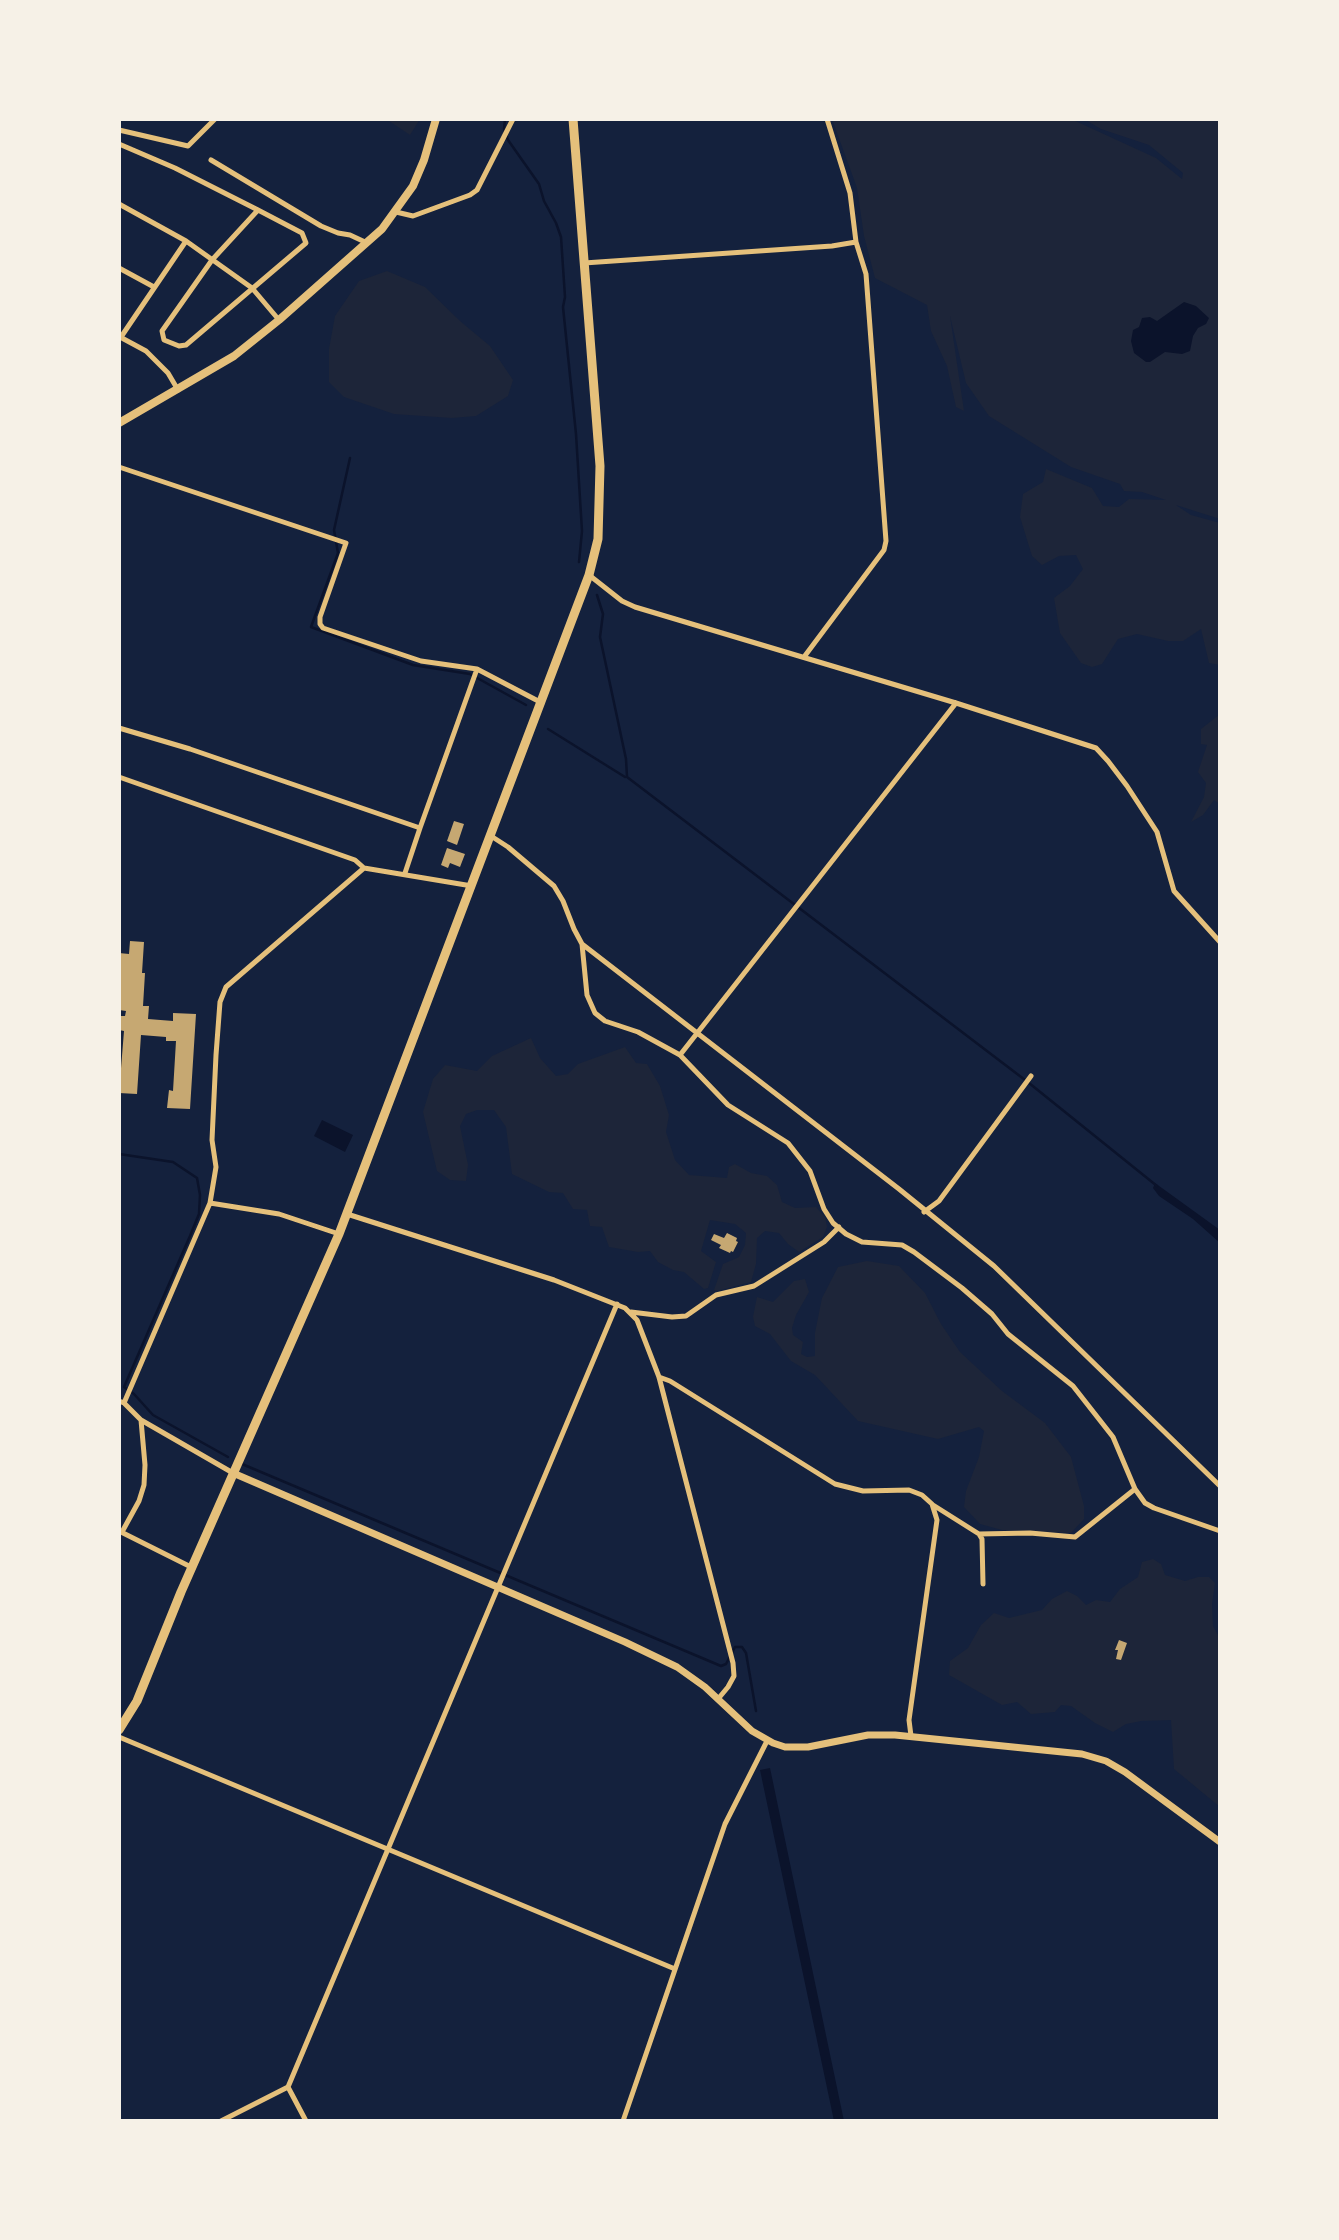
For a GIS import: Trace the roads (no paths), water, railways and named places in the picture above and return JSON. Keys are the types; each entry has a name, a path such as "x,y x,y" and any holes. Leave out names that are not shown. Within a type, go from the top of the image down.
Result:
{"main road":[{"path":"119,423 234,356 382,229 413,186 436,119"},
{"path":"119,1730 137,1701 192,1567 339,1234 589,575 598,539 600,466 573,119"}],"street":[{"path":"119,130 188,146 215,119"},
{"path":"396,212 413,216 477,190 513,119"},
{"path":"804,657 884,550 886,541 866,274 856,242 850,193 827,119"},
{"path":"119,144 175,168 258,210 302,233 306,243 186,345 179,346 164,340 162,331 212,260 258,210"},
{"path":"211,160 321,226 365,242"},
{"path":"119,204 186,241 252,288 279,320"},
{"path":"178,390 168,373 146,351 120,337 186,241"},
{"path":"584,263 856,242"},
{"path":"119,268 154,287"},
{"path":"119,467 346,543 320,617 323,628 421,661 476,674 542,703"},
{"path":"589,575 622,601 635,607 956,703 1086,744 1100,752 1127,786 1157,832 1174,891 1220,942"},
{"path":"405,873 476,674"},
{"path":"680,1055 956,703"},
{"path":"119,728 190,749 420,828"},
{"path":"119,777 355,860 364,868 472,886"},
{"path":"491,836 508,846 554,886 563,901 582,944 587,995 595,1013 604,1021 638,1032 680,1055 728,1105 788,1143 810,1171 824,1209 846,1234 862,1242 902,1245 969,1294 992,1314 1008,1334 1073,1385 1113,1437 1135,1489 1145,1503 1220,1531"},
{"path":"364,868 226,986 216,1055 212,1140 216,1167 210,1203 122,1402 141,1420 233,1473 677,1667 767,1741 785,1747 808,1747 868,1735 911,1736 1082,1754 1106,1761 1125,1772 1220,1843"},
{"path":"582,944 899,1189 924,1212 994,1266 1220,1486"},
{"path":"924,1212 939,1201 1031,1076"},
{"path":"210,1203 279,1214 339,1234"},
{"path":"347,1214 554,1280 629,1311 671,1317 686,1316 716,1295 754,1286 824,1242 839,1227"},
{"path":"221,2121 288,2087 617,1304"},
{"path":"629,1311 641,1329 659,1377 733,1663 734,1676 718,1699"},
{"path":"659,1377 670,1381 835,1484 863,1491 909,1490 922,1495 979,1534 982,1539 984,1584"},
{"path":"141,1420 144,1485 139,1501 120,1532 192,1567"},
{"path":"979,1534 1030,1533 1075,1537 1135,1489"},
{"path":"911,1736 909,1720 937,1520 932,1504"},
{"path":"119,1737 675,1969"},
{"path":"623,2121 725,1824 767,1741"},
{"path":"288,2087 306,2121"}],"waterway":[{"path":"505,119 504,129 508,140 539,184 561,237 565,297 563,307 576,434 582,531 579,562"},
{"path":"350,458 334,530 338,553 311,627 413,665 470,674 526,705"},
{"path":"597,595 603,614 600,637 626,759 627,777 1029,1083 1157,1186"},
{"path":"548,729 625,777"},
{"path":"119,1154 173,1162 197,1178 200,1195 199,1214 124,1387 153,1415 228,1457"},
{"path":"242,1464 721,1666 726,1664 735,1647 742,1647 746,1653 756,1711"}]}
